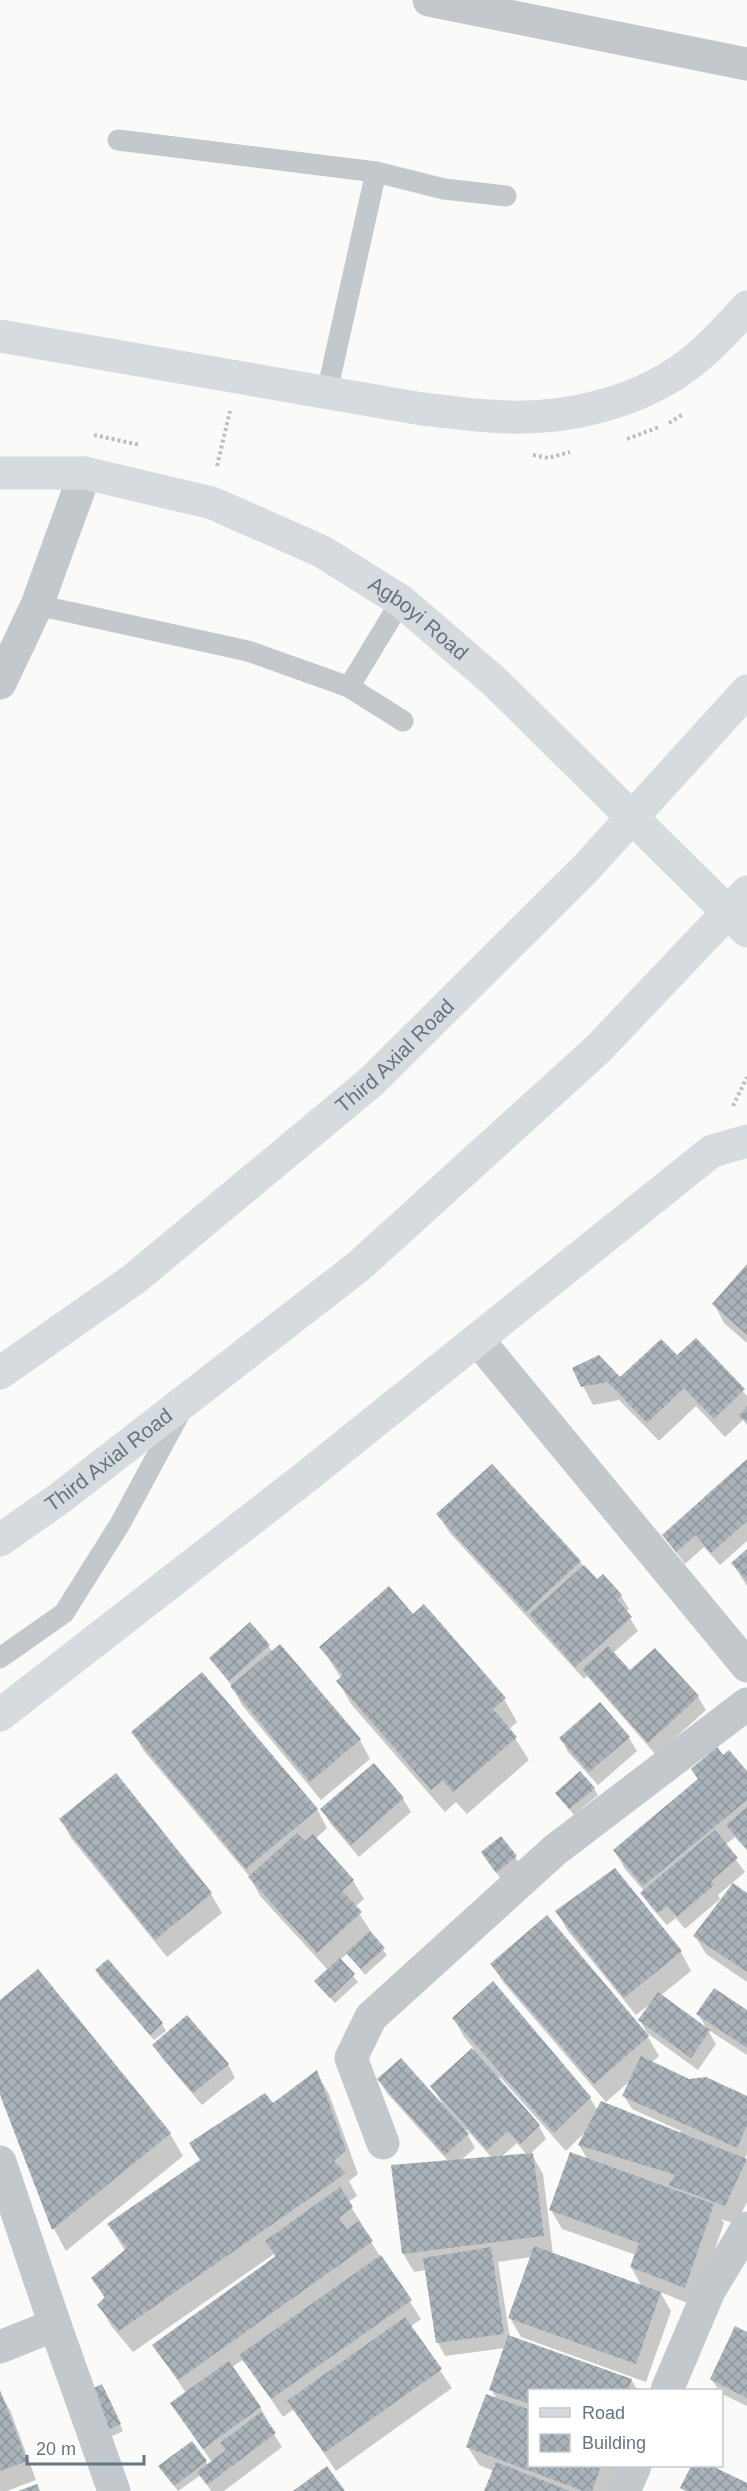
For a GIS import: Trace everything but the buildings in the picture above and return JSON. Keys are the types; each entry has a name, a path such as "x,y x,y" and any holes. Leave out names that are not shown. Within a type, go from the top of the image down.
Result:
{"main road":[{"path":"0,336 422,409 491,417 549,416 600,407 651,388 698,357 747,307"},
{"name":"Agboyi Road","path":"0,474 85,473 212,503 321,551 401,601 495,682 747,931"},
{"name":"Third Axial Road","path":"0,1373 134,1279 372,1081 586,868 747,691"},
{"name":"Third Axial Road","path":"0,1540 60,1498 359,1266 598,1049 747,892"},
{"path":"0,1715 289,1491 712,1150 747,1141"}],"street":[{"path":"429,0 747,64"},
{"path":"0,683 37,605 85,473"},
{"path":"478,1340 747,1666"},
{"path":"384,2143 351,2058 371,2017 555,1850 747,1704"},
{"path":"0,2162 114,2491"},
{"path":"668,2389 709,2291 747,2228"},
{"path":"0,2348 55,2325"},
{"path":"624,2491 635,2467"}],"lane":[{"path":"118,140 376,172 444,189 506,196"},
{"path":"327,392 376,172"},
{"path":"349,687 401,601"},
{"path":"37,605 248,651 349,687 402,722"},
{"path":"0,1658 64,1613 120,1524 188,1399"}],"path":[{"path":"217,466 230,410"}]}
